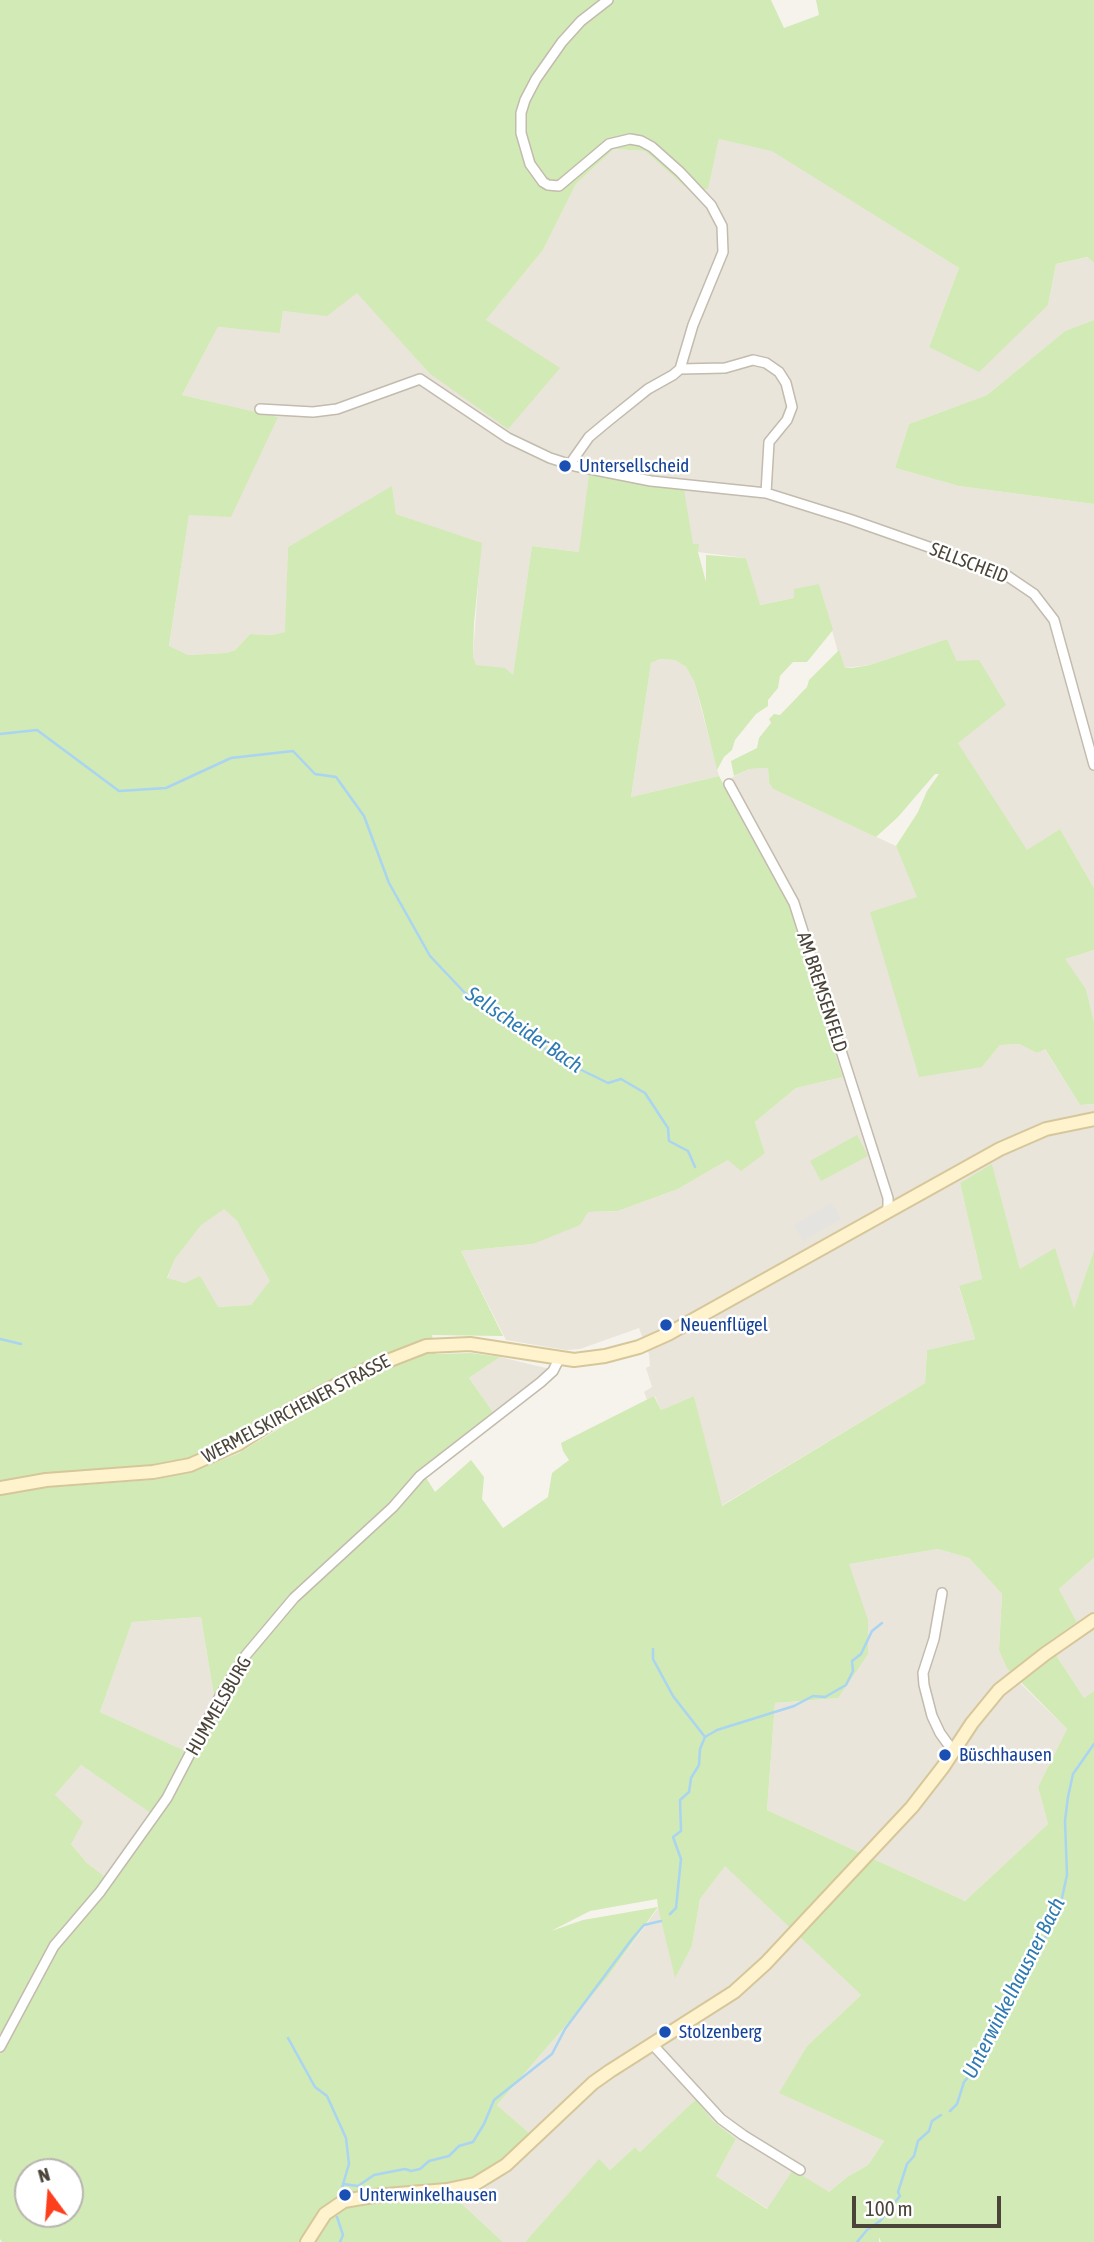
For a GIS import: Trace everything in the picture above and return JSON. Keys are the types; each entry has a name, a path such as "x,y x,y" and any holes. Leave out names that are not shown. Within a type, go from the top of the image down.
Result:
{"main road":[{"path":"559,1359 597,1358 622,1353 651,1342 1017,1140 1057,1126 1094,1119"},
{"name":"WERMELSKIRCHENER STRASSE","path":"0,1488 46,1480 145,1473 182,1467 222,1452 313,1397 367,1369 432,1345 452,1344 507,1350 559,1359"},
{"path":"307,2242 325,2214 344,2200 447,2190 475,2184 506,2165 593,2083 734,1992 766,1964 892,1829 930,1785 972,1723 999,1690 1094,1620"}],"street":[{"path":"608,0 562,41 536,79 521,113 521,133 530,164 543,182 553,187 559,186 609,144 630,139 652,148 680,172 716,213 724,242 721,261 693,325 680,369"},
{"path":"570,464 598,429 648,389 680,369 725,368 753,360 766,363 779,372 786,383 792,407 786,420 769,442 766,493"},
{"name":"SELLSCHEID","path":"260,409 313,412 337,409 420,379 508,438 570,464 651,481 766,493 992,568 1027,588 1044,605 1057,628 1094,765"},
{"name":"AM BREMSENFELD","path":"729,783 794,903 888,1198 888,1210"},
{"name":"HUMMELSBURG","path":"0,2046 48,1956 68,1927 100,1892 156,1814 228,1682 261,1637 294,1598 393,1507 429,1468 541,1382 553,1371 559,1359"},
{"path":"942,1593 934,1639 923,1673 932,1716 953,1751"},
{"path":"653,2045 721,2119 800,2170"}],"shaded area":[{"path":"719,139 772,150 959,268 929,347 1048,305 1056,264 1089,257 1094,263 1094,320 1065,331 987,395 909,424 895,468 959,486 1094,504 1094,888 1060,829 1027,851 957,742 957,661 947,639 870,665 845,668 840,659 819,584 794,598 759,605 746,558 698,552 579,552 532,546 513,676 476,665 473,656 481,544 396,514 392,487 288,547 286,632 272,635 250,634 235,650 226,653 188,655 169,647 189,514 277,417 182,395 218,327 280,332 283,311 327,315 357,292 429,373 486,320 543,250 576,184 614,149 645,151 690,190 708,188"},
{"path":"660,659 675,660 686,667 694,681 719,776 631,797 651,663"},
{"path":"768,768 769,783 773,789 896,846 918,897 871,912 982,1067 1000,1045 1019,1044 1037,1053 1044,1048 1080,1105 1094,1104 1094,1250 1074,1311 1020,1269 992,1165 960,1183 982,1279 959,1287 975,1339 927,1350 925,1383 721,1506 694,1396 661,1410 655,1396 647,1400 644,1392 652,1387 646,1368 650,1366 649,1354 639,1328 580,1349 566,1350 506,1340 461,1251 533,1244 587,1212 618,1211 678,1189 728,1160 765,1153 755,1122 796,1088 843,1077 818,1004 754,841 723,782 749,769"},
{"path":"1094,950 1094,1022 1086,989 1064,959"},
{"path":"832,1203 841,1219 803,1241 794,1225"},
{"path":"224,1208 237,1221 271,1281 251,1305 218,1307 185,1283 167,1279 175,1259 201,1224"},
{"path":"500,1357 550,1369 495,1415 469,1378"},
{"path":"938,1549 969,1558 1002,1594 999,1650 1016,1679 1067,1729 1038,1787 1048,1824 965,1901 767,1810 775,1703 838,1698 849,1564"},
{"path":"1094,1558 1094,1691 1084,1698 1056,1655 1051,1639 1077,1622 1059,1589"},
{"path":"201,1617 217,1714 195,1756 100,1712 132,1622"},
{"path":"81,1765 159,1818 112,1882 87,1863 71,1844 55,1795"},
{"path":"725,1865 861,1995 807,2046 780,2093 884,2141 868,2165 829,2192 768,2209 716,2176 736,2139 713,2121 696,2099 640,2152 635,2147 610,2170 599,2160 525,2242 503,2242 447,2190 535,2138 497,2105 607,1978 659,1907 675,1976 692,1946 700,1899"}],"green space":[{"path":"0,0 771,0 784,28 819,15 816,0 1094,0 1094,263 1088,257 1056,264 1048,305 979,372 929,347 959,268 772,151 719,139 708,189 689,190 645,151 614,149 576,184 543,250 486,320 560,368 508,429 429,373 357,293 327,316 283,311 280,333 218,327 182,395 278,417 231,517 189,515 169,646 188,655 226,653 235,650 250,634 272,635 285,632 288,547 392,486 396,514 482,543 473,656 476,665 505,668 513,675 532,546 579,552 589,475 684,490 693,544 699,544 698,552 706,582 706,555 746,558 760,605 794,598 794,589 819,584 833,630 807,662 793,662 780,676 778,688 768,700 768,706 756,714 735,740 732,750 724,757 717,770 694,681 686,667 675,660 660,659 651,663 631,797 719,776 790,906 818,1004 843,1077 796,1088 755,1122 765,1153 741,1171 728,1160 678,1189 618,1211 588,1212 580,1225 533,1244 461,1251 503,1336 432,1335 436,1354 471,1353 500,1357 469,1378 495,1415 425,1476 435,1492 471,1460 484,1477 482,1499 503,1528 548,1497 552,1473 569,1460 561,1443 654,1396 661,1410 694,1396 722,1506 925,1383 927,1350 975,1339 959,1286 982,1279 960,1183 992,1164 1020,1269 1055,1248 1074,1309 1094,1250 1094,1558 1059,1589 1077,1622 1051,1640 1056,1655 1084,1698 1094,1691 1094,2242 881,2242 879,2237 879,2242 525,2242 599,2159 610,2170 635,2147 640,2152 696,2099 713,2121 736,2139 716,2176 767,2209 793,2170 829,2192 868,2165 884,2141 779,2093 807,2046 861,1995 725,1866 700,1899 692,1946 675,1978 658,1907 607,1978 497,2105 535,2138 506,2165 448,2191 503,2242 2,2242 0,2054 10,2038 0,2033 0,1493 151,1480 192,1472 239,1453 352,1387 344,1373 213,1451 188,1461 150,1468 0,1483","holes":["224,1209 237,1221 270,1281 251,1305 218,1307 200,1276 185,1283 167,1278 175,1259 201,1225","938,1549 969,1558 1002,1594 999,1650 1007,1668 1067,1729 1038,1787 1048,1824 965,1901 767,1810 775,1703 838,1698 868,1654 868,1620 849,1564","201,1617 217,1714 196,1756 100,1712 132,1622","81,1765 158,1818 112,1882 87,1863 71,1844 83,1822 55,1795","657,1899 658,1907 583,1920 551,1931 590,1911"]},
{"path":"1094,320 1094,504 959,486 895,468 909,424 987,395 1065,331"},
{"path":"947,639 957,661 979,660 1006,705 958,743 1027,850 1060,829 1094,888 1094,950 1065,959 1086,989 1094,1022 1094,1104 1080,1105 1045,1049 1037,1053 1019,1044 1000,1045 982,1067 919,1077 870,912 917,897 896,846 939,774 935,774 898,817 876,837 773,789 769,783 768,768 749,769 734,776 731,761 757,748 759,738 771,723 769,719 774,714 780,715 839,650 845,668 852,668 870,665"},
{"path":"857,1135 868,1156 821,1181 810,1161"}],"waterway":[{"name":"Sellscheider Bach","path":"0,734 37,730 119,791 166,788 231,758 293,751 315,774 336,777 364,816 389,883 430,956 465,993 563,1061 608,1083 621,1079 645,1093 668,1128 669,1141 688,1151 695,1167"},
{"path":"0,1339 21,1344"},
{"path":"670,1914 676,1908 681,1859 673,1837 681,1831 680,1800 689,1792 705,1737 717,1730 794,1706 813,1696 825,1697 846,1685 853,1671 852,1661 861,1654 872,1631 882,1623"},
{"path":"653,1649 653,1659 673,1696 705,1737"},
{"name":"Unterwinkelhausner Bach","path":"950,2111 957,2104 964,2082 975,2069 1028,1961 1052,1928 1067,1875 1065,1821 1073,1774 1094,1744"},
{"path":"343,2184 358,2186 374,2175 420,2169 429,2161 449,2156 459,2146 473,2142 494,2100 552,2054 565,2029 632,1939 644,1925 661,1921"},
{"path":"288,2038 315,2087 327,2096 346,2138 349,2164 341,2191"},
{"name":"Unterwinkelhausner Bach","path":"857,2242 867,2230 880,2221 900,2196 898,2192 907,2164 914,2156 918,2141 929,2131 932,2121 941,2115"},
{"path":"337,2217 343,2235 340,2242"}],"place":[{"name":"Untersellscheid","path":"565,466"},
{"name":"Neuenflügel","path":"666,1325"},
{"name":"Büschhausen","path":"945,1755"},
{"name":"Stolzenberg","path":"665,2032"},
{"name":"Unterwinkelhausen","path":"345,2195"}]}
